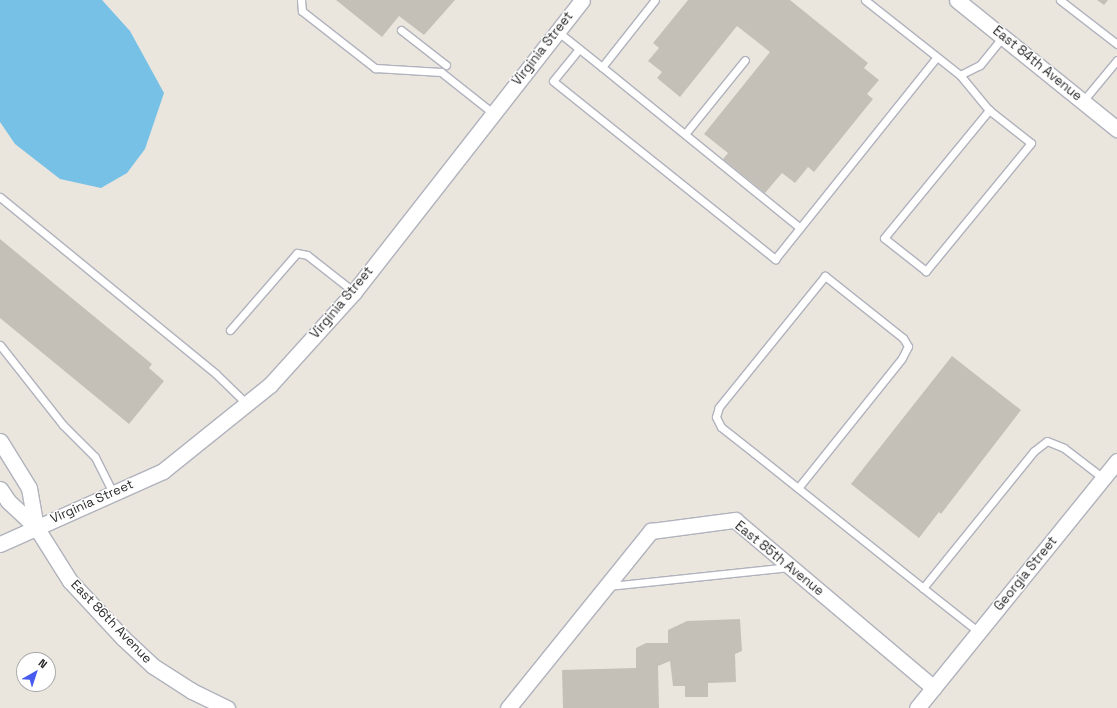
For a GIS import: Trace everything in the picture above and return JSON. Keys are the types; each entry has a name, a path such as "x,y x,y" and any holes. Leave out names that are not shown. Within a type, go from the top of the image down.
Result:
{"street":[{"name":"Virginia Street","path":"0,544 163,470 270,385 354,292 582,0"},
{"name":"East 84th Avenue","path":"956,0 1117,129"},
{"name":"East 86th Avenue","path":"0,441 30,488 36,527"},
{"name":"Georgia Street","path":"934,688 1117,461"},
{"name":"East 86th Avenue","path":"0,489 8,501 36,527 70,581 123,638 154,666 192,691 227,708"},
{"name":"East 85th Avenue","path":"508,708 651,531 735,520 934,688"},
{"path":"917,708 934,688"}],"lane":[{"path":"301,0 302,11 375,68 441,72 493,113"},
{"path":"602,67 655,0"},
{"path":"865,0 960,75 989,110 1031,143 926,271 884,238 989,110"},
{"path":"1060,0 1117,44"},
{"path":"401,30 446,65"},
{"path":"557,31 800,228"},
{"path":"960,75 980,65 1003,37"},
{"path":"579,49 553,81 775,259 936,57"},
{"path":"685,134 745,60"},
{"path":"1083,101 1117,60"},
{"path":"0,197 210,369 247,404"},
{"path":"230,330 297,253 307,254 354,292"},
{"path":"798,488 902,358 908,346 903,338 825,276 719,407 716,417 721,427 979,632"},
{"path":"0,345 63,425 95,457 113,493"},
{"path":"923,588 1034,451 1047,442 1064,448 1103,478"},
{"path":"605,587 790,567"}],"water":[{"path":"0,0 102,0 130,31 164,93 145,149 127,173 101,188 60,179 15,144 0,122"}],"building":[{"path":"336,0 455,0 424,35 399,16 382,37"},
{"path":"688,0 790,0 868,63 864,68 879,80 867,94 873,99 814,172 808,167 795,183 782,173 765,193 723,159 728,153 704,134 770,52 737,26 680,97 657,78 662,72 648,61 659,48 653,43"},
{"path":"1097,0 1108,0 1104,5"},
{"path":"0,239 152,364 149,368 164,381 129,424 0,318"},
{"path":"952,356 1021,410 941,514 939,512 919,538 851,484"},
{"path":"740,619 742,651 735,654 736,682 708,683 708,697 685,697 685,686 673,686 670,661 658,666 659,708 563,708 562,670 636,668 636,648 646,643 668,643 668,630 687,621"}]}
